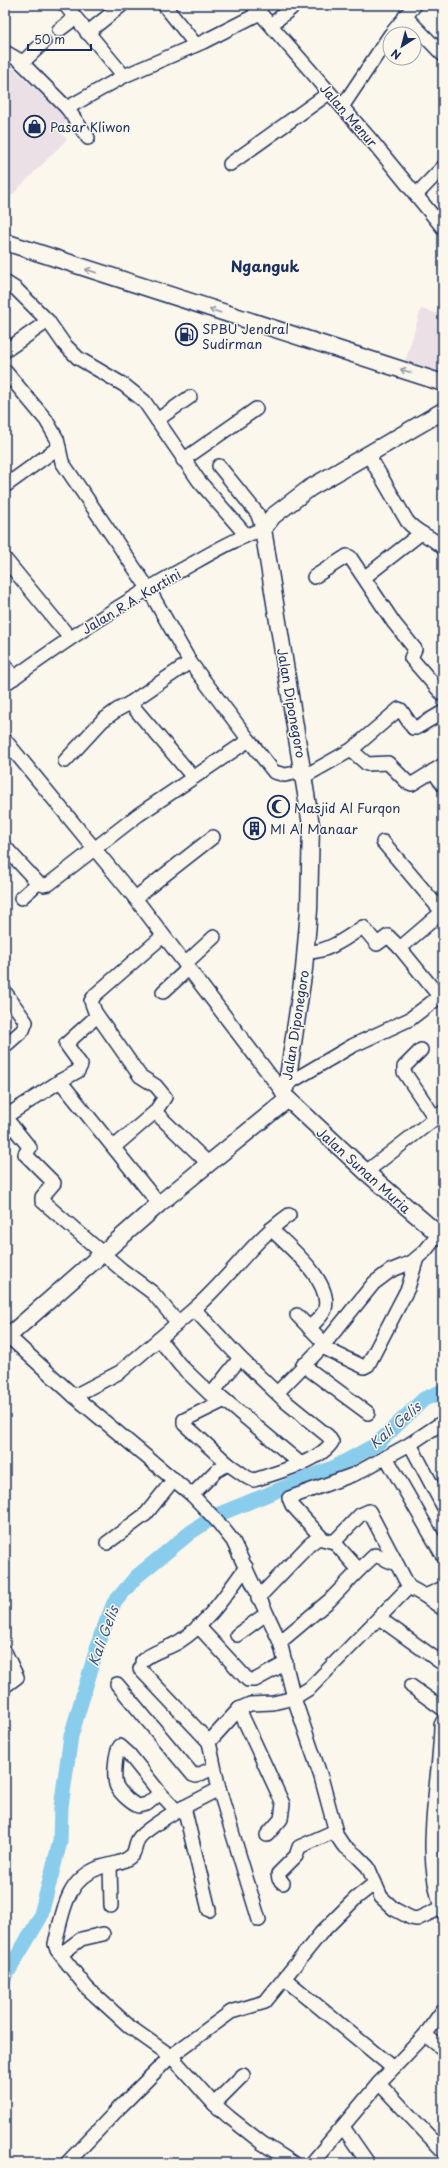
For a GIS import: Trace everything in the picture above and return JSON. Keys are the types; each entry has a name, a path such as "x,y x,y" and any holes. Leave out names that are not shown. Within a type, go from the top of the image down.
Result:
{"main road":[{"path":"5,242 443,383"},
{"path":"263,529 273,516 304,493 443,411"},
{"name":"Jalan Diponegoro","path":"263,529 312,825 306,952 286,1092"},
{"path":"7,1338 159,1204 209,1164 286,1092"},
{"name":"Jalan Sunan Muria","path":"286,1092 366,1172 440,1236"}],"street":[{"path":"65,5 124,76"},
{"path":"87,33 122,5"},
{"path":"164,5 196,45"},
{"path":"271,25 295,5"},
{"path":"397,26 415,5"},
{"path":"67,108 124,76 196,45 256,9"},
{"name":"Jalan Menur","path":"256,9 342,107 443,228"},
{"path":"405,16 443,55"},
{"path":"58,30 75,18"},
{"path":"22,64 44,42"},
{"path":"342,107 382,46"},
{"path":"5,52 22,64 67,108 88,138"},
{"path":"230,164 329,93"},
{"path":"416,195 443,167"},
{"path":"5,282 16,289 48,321 64,344 78,358 124,385 144,401 183,460 246,534"},
{"path":"5,351 48,321"},
{"path":"5,371 46,420 59,447 62,462 148,588 190,662 274,772 285,775 304,773 351,750 399,709 413,728 416,728 443,712"},
{"path":"157,420 190,397"},
{"path":"183,460 256,409"},
{"path":"5,486 13,478 59,447"},
{"path":"368,454 407,521 420,534 437,541 443,548"},
{"path":"219,466 255,510 263,529"},
{"name":"Jalan R.A. Kartini","path":"9,681 102,616 148,588 246,534 263,529"},
{"path":"365,577 420,534"},
{"path":"314,577 347,556 365,577 394,623 415,649 411,658 443,694"},
{"path":"5,559 70,638"},
{"path":"65,761 102,721 190,662"},
{"path":"5,666 9,681"},
{"path":"130,703 193,777"},
{"path":"5,740 135,898 187,967 286,1092 352,1046 410,1019 441,995 388,936 377,944 363,927 342,941 316,953 306,952"},
{"path":"5,846 38,883 44,885 49,884 94,847 193,777 249,740"},
{"path":"351,750 367,764 388,763 407,782 412,784 438,768 443,785"},
{"path":"135,898 212,837"},
{"path":"383,842 443,913 400,948"},
{"path":"21,898 38,883"},
{"path":"114,1147 156,1112 164,1102 164,1095 156,1086 140,1076 97,1016 91,1003 95,995 163,936"},
{"path":"163,992 214,937"},
{"path":"5,992 26,1022 23,1030 5,1046"},
{"path":"97,1016 66,1044 81,1065 78,1071 5,1117 30,1148 25,1154 54,1183 42,1197 42,1201 104,1254 153,1293 177,1322"},
{"path":"366,1172 439,1115 404,1072 404,1067 421,1050"},
{"path":"60,1081 159,1204"},
{"path":"156,1112 209,1164"},
{"path":"74,1396 120,1372 194,1309 245,1258 271,1229 289,1215"},
{"path":"271,1229 310,1269 324,1287 326,1308 323,1314 309,1328"},
{"path":"277,1393 323,1346 374,1283 390,1270 412,1262 440,1236"},
{"path":"297,1315 323,1346 364,1367 368,1365 408,1288 417,1258"},
{"path":"194,1309 240,1358 277,1393 328,1436 332,1442 329,1448 301,1464 254,1480 248,1478 228,1464 184,1424 184,1420 218,1396 240,1358"},
{"path":"7,1338 192,1494 218,1522 232,1541 246,1567 258,1598 280,1642 294,1698 321,1777 335,1831 343,1845 356,1854 368,1867 381,1897 394,1908 411,1918 423,1918 442,1909 435,1880 433,1812 442,1758 441,1725 443,1721"},
{"path":"159,1339 201,1387 209,1394 218,1396 301,1464"},
{"path":"303,1365 368,1413"},
{"path":"359,1570 292,1505 289,1498 356,1474 410,1444 442,1424"},
{"path":"410,1444 443,1506"},
{"path":"386,1457 443,1556"},
{"path":"192,1494 210,1476 228,1464"},
{"path":"107,1543 146,1514 174,1479"},
{"path":"258,1598 309,1545 318,1538 328,1540 360,1515 369,1511 409,1587 443,1609"},
{"path":"280,1642 330,1600 375,1555 396,1564"},
{"path":"246,1567 220,1602 198,1626 180,1641 147,1657 141,1665 209,1742 219,1789 259,1920"},
{"path":"209,1742 239,1709 250,1704 294,1698 310,1688 409,1587"},
{"path":"425,1596 443,1588"},
{"path":"237,1635 266,1614"},
{"path":"379,1618 443,1664"},
{"path":"198,1626 248,1680 255,1680 286,1663"},
{"path":"5,1652 16,1677 5,1686"},
{"path":"117,1684 193,1775 196,1776 214,1768"},
{"path":"410,1686 443,1709"},
{"path":"239,1709 283,1804 281,1819 267,1835"},
{"path":"219,1789 180,1808 139,1838 133,1854 127,1859 89,1872 72,1890 66,1901 56,1944 61,1954 87,1988 103,2003 130,2027 171,2056 214,2104 262,2143 293,2163"},
{"path":"160,1793 180,1808 209,1910"},
{"path":"283,1883 278,1879 278,1874 296,1856 300,1847 335,1831"},
{"path":"110,1865 111,1906"},
{"path":"67,2163 120,2106 171,2056 231,2012 265,2002 321,1933 356,1898 375,1883"},
{"path":"61,1954 81,1939 103,1934"},
{"path":"285,1979 393,2068"},
{"path":"312,2163 379,2083 425,2035 443,2010"},
{"path":"425,2035 443,2050"},
{"path":"214,2104 243,2076"},
{"path":"379,2083 443,2151"},
{"path":"342,2127 368,2163"}],"shaded area":[{"name":"Pasar Kliwon","path":"5,60 67,119 61,133 67,139 11,196 5,191"},
{"path":"421,309 443,315 443,377 404,365"}],"waterway":[{"name":"Kali Gelis","path":"5,1977 40,1918 60,1842 61,1807 71,1736 101,1635 114,1603 136,1577 191,1532 217,1515 335,1467 377,1444 424,1399 443,1391"}],"place":[{"name":"Pasar Kliwon","path":"34,126"},
{"name":"SPBU Jendral Sudirman","path":"186,335"},
{"name":"Masjid Al Furqon","path":"278,807"},
{"name":"MI Al Manaar","path":"254,828"}],"district":[{"name":"Nganguk","path":"265,265"}]}
